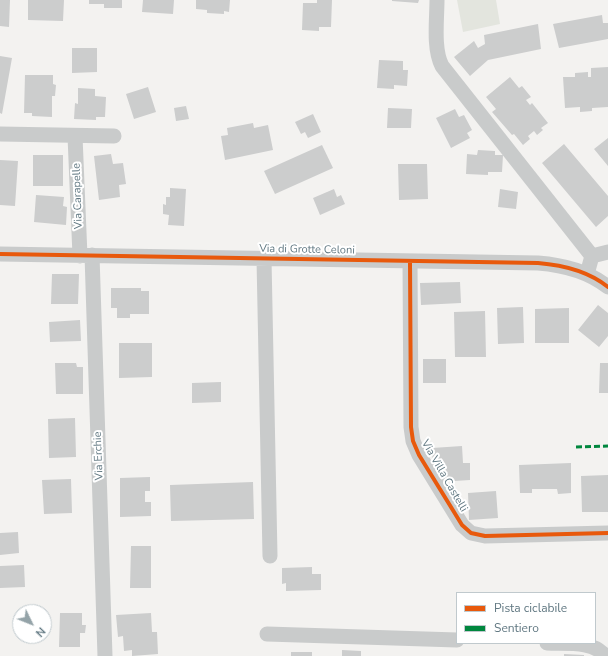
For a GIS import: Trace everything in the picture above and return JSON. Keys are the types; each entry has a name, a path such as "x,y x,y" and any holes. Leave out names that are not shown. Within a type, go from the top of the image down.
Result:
{"street":[{"path":"437,0 437,49 442,66 592,256"},
{"path":"0,134 114,136"},
{"name":"Via Carapelle","path":"75,136 86,255"},
{"path":"592,256 608,252"},
{"name":"Via di Grotte Celoni","path":"0,254 538,263 567,268 587,274 608,287"},
{"name":"Via Erchie","path":"86,255 105,656"},
{"path":"587,274 592,256"},
{"path":"264,259 270,556"},
{"name":"Via Villa Castelli","path":"410,262 412,437 419,455 462,525 471,533 486,536 608,533"},
{"path":"267,634 456,640"},
{"path":"566,644 586,645 597,648 605,656"}],"shaded area":[{"path":"457,0 496,0 500,24 463,32"}],"building":[{"path":"0,0 10,0 9,27 0,26"},
{"path":"28,0 64,0 63,21 28,20"},
{"path":"89,0 122,0 122,8 104,8 104,4 89,4"},
{"path":"143,0 174,0 173,14 142,12"},
{"path":"196,0 230,0 229,12 224,11 224,14 207,13 207,10 196,9"},
{"path":"317,0 332,0 331,27 319,27 319,31 302,30 303,3 317,3"},
{"path":"392,0 419,0 418,3"},
{"path":"602,15 603,23 608,23 608,39 559,48 553,24"},
{"path":"538,24 541,49 488,60 470,76 454,57 474,41 478,48 485,44 484,35"},
{"path":"72,48 97,48 97,72 72,73"},
{"path":"0,56 12,58 2,114 0,113"},
{"path":"379,60 403,61 403,70 408,70 407,86 394,85 394,89 377,88"},
{"path":"608,67 608,107 592,108 592,111 580,112 580,107 565,108 563,77 575,77 575,73 588,72 588,77 591,77 591,68"},
{"path":"25,75 53,75 53,84 56,85 55,96 52,96 52,117 32,116 32,113 24,113"},
{"path":"510,77 519,88 522,86 531,97 526,100 530,105 532,103 548,123 541,128 543,130 537,135 534,131 528,136 530,139 523,145 492,112 496,109 486,97"},
{"path":"148,87 156,112 134,119 126,94"},
{"path":"78,88 95,89 95,96 106,97 105,117 96,117 96,120 74,119 75,103 78,104"},
{"path":"186,106 189,119 176,121 174,108"},
{"path":"388,108 412,109 411,128 387,128"},
{"path":"455,109 459,117 464,115 472,130 467,133 470,138 451,148 436,118"},
{"path":"313,114 321,132 308,138 305,132 301,134 295,122"},
{"path":"253,123 254,128 268,125 273,150 225,160 221,136 228,135 227,128"},
{"path":"608,138 608,166 594,149"},
{"path":"564,144 608,196 608,216 596,227 542,163"},
{"path":"322,145 333,168 275,194 264,171"},
{"path":"478,150 495,151 495,155 503,155 502,172 488,172 488,175 466,174 467,154 477,155"},
{"path":"111,154 113,164 123,163 126,184 119,185 120,197 99,200 94,156"},
{"path":"33,155 63,155 63,186 33,186"},
{"path":"0,160 18,161 15,206 0,205"},
{"path":"398,164 427,164 428,199 399,200"},
{"path":"170,188 186,189 184,226 168,225 169,215 163,214 163,204 166,205 166,197 170,197"},
{"path":"334,189 337,197 341,195 345,204 320,215 313,198"},
{"path":"500,189 518,192 516,209 498,207"},
{"path":"36,195 64,197 63,206 67,207 66,225 34,222"},
{"path":"52,274 79,274 78,304 51,304"},
{"path":"460,282 461,303 421,305 420,283"},
{"path":"111,288 141,288 141,291 149,291 149,314 130,314 130,318 117,318 117,308 111,308"},
{"path":"598,305 608,313 608,336 599,347 578,330"},
{"path":"523,307 524,343 498,344 497,308"},
{"path":"569,308 569,343 535,343 535,309"},
{"path":"485,311 486,357 455,357 454,312"},
{"path":"80,320 81,341 50,342 49,322"},
{"path":"119,343 152,343 152,377 119,378"},
{"path":"423,359 446,359 446,383 423,383"},
{"path":"55,363 76,363 77,367 83,367 83,394 56,394"},
{"path":"600,363 608,363 608,393 599,393"},
{"path":"221,382 221,402 192,403 192,383"},
{"path":"75,418 76,457 49,458 48,419"},
{"path":"462,446 463,463 470,463 470,480 439,482 439,469 433,469 432,448"},
{"path":"571,463 571,493 558,494 557,489 532,489 532,493 520,493 519,465"},
{"path":"608,475 608,512 582,512 581,476"},
{"path":"150,477 150,491 145,491 145,502 151,502 151,516 120,517 120,478"},
{"path":"71,479 72,513 44,514 42,480"},
{"path":"253,482 254,519 171,521 170,485"},
{"path":"496,491 498,518 469,520 468,493"},
{"path":"18,532 19,553 0,555 0,533"},
{"path":"131,546 151,546 151,588 130,588"},
{"path":"24,565 25,587 0,588 0,566"},
{"path":"312,567 312,574 321,574 321,590 286,591 286,583 282,584 282,568"},
{"path":"60,613 82,613 82,625 86,625 85,633 80,633 80,647 59,647"},
{"path":"151,613 152,632 157,632 158,654 132,656 132,650 124,651 123,636 118,637 116,615"},
{"path":"342,650 361,651 361,656 342,656"},
{"path":"291,652 312,652 312,656 291,656"},
{"path":"564,654 584,655 584,656 564,656"}],"marked path":[{"path":"576,447 608,446"}],"cycle path":[{"path":"0,254 538,263 557,265 584,273 608,287"},
{"path":"410,262 411,427 413,441 419,455 462,525 471,533 485,536 608,533"}]}
